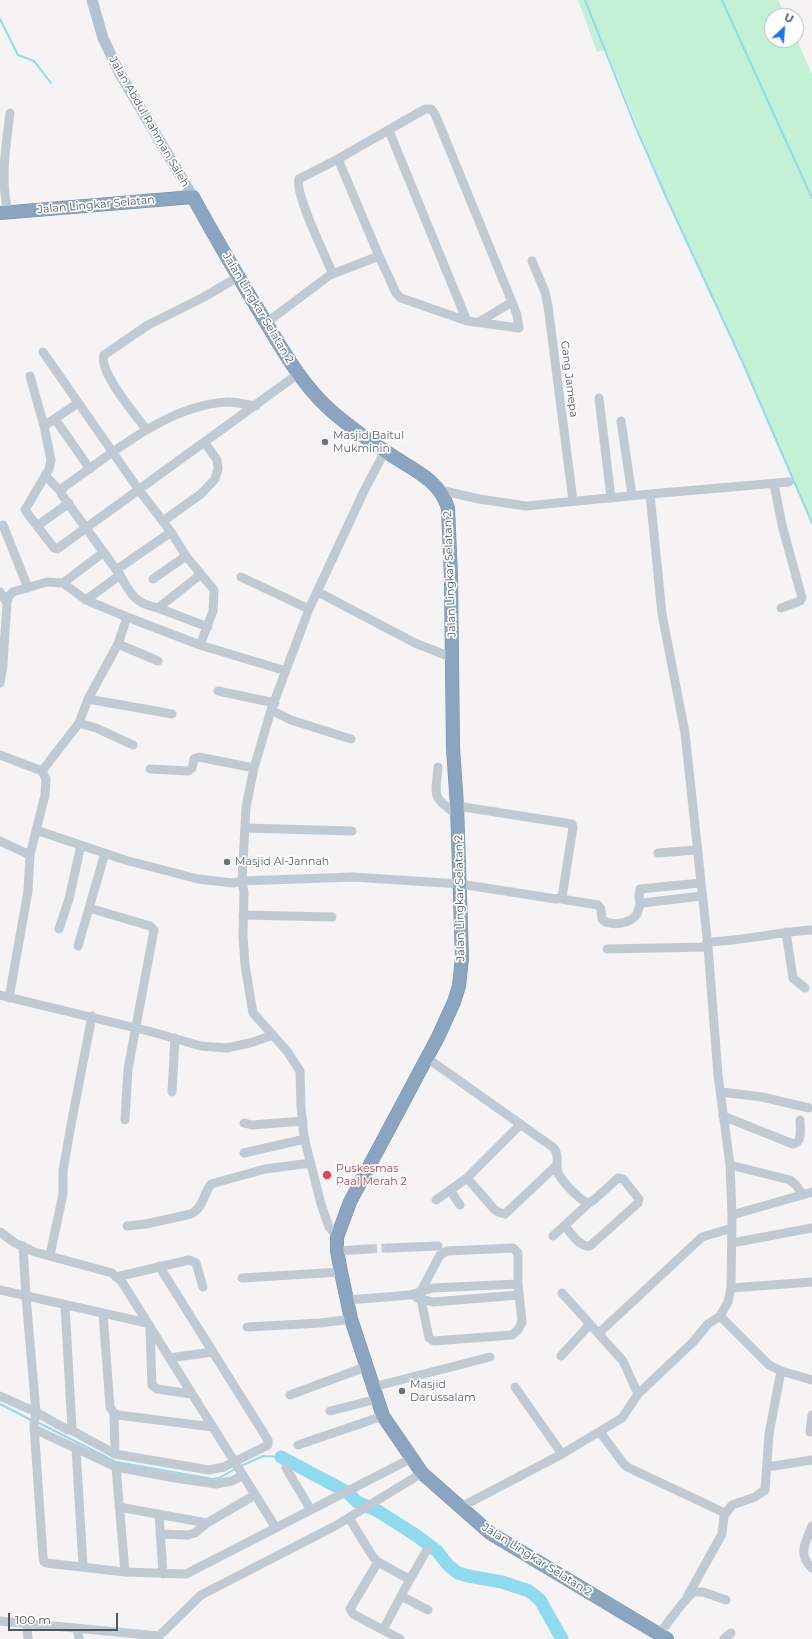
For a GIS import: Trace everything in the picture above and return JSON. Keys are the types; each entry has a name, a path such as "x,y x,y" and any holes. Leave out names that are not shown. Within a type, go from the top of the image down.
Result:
{"highway":[{"name":"Jalan Lingkar Selatan","path":"4,212 193,197"},
{"name":"Jalan Lingkar Selatan 2","path":"193,197 238,277 298,374 321,401 354,428 385,452 427,477 440,490 445,498 448,508 453,658 453,748 457,811 462,958 459,986 454,1002 427,1058 360,1180 337,1237 337,1252 351,1319 368,1366 375,1393 383,1416 422,1473 490,1533 663,1637"}],"main road":[{"name":"Jalan Abdul Rahman Saleh","path":"92,0 103,38 119,72 193,197"}],"street":[{"path":"333,274 305,208 297,185 298,180 389,131 428,108 433,111 512,302 517,315 518,328 467,321 402,298 396,293 338,159"},
{"path":"4,212 3,180 10,113"},
{"path":"389,131 467,321"},
{"path":"266,323 333,274 379,256"},
{"name":"Gang Jamepa","path":"532,261 548,306 573,502"},
{"path":"147,430 112,383 103,364 104,354 148,325 204,297 238,277"},
{"path":"479,322 512,302"},
{"path":"43,352 139,490 171,532 186,556 200,575 214,590 213,611 200,645"},
{"path":"30,376 44,426 51,460 49,469 25,510 54,548 57,549 256,406 298,374"},
{"path":"599,398 611,498"},
{"path":"61,492 64,487 113,453 147,430 170,417 216,403 230,402 256,406"},
{"path":"44,426 78,403"},
{"path":"55,419 90,469"},
{"path":"621,421 632,496"},
{"path":"163,521 201,494 215,479 218,469 217,460 204,443"},
{"path":"337,1237 329,1227 321,1204 305,1139 300,1071 287,1052 253,1012 245,964 243,935 244,892 242,881 246,807 254,768 273,706 309,609 364,491 385,452"},
{"path":"45,475 61,492 87,528 118,572 130,594 145,605 158,608 208,627"},
{"path":"440,490 479,499 526,506 789,482"},
{"path":"774,484 782,525 802,598 800,601 781,608"},
{"path":"461,1507 562,1454 622,1418 638,1394 693,1342 708,1324 720,1316 728,1302 731,1288 732,1215 730,1165 718,1075 707,944 685,733 662,614 650,494"},
{"path":"37,526 69,503"},
{"path":"4,525 28,588"},
{"path":"86,600 118,572 171,532"},
{"path":"63,583 104,552"},
{"path":"153,579 186,556"},
{"path":"158,608 200,575"},
{"path":"241,577 309,609"},
{"path":"0,683 3,666 2,649 9,596 13,592 47,582 63,583 86,600 200,645 286,671"},
{"path":"0,592 7,603"},
{"path":"318,592 415,643 453,658"},
{"path":"42,771 80,723 88,699 118,644 127,617"},
{"path":"118,644 158,661"},
{"path":"218,691 273,706 290,720 352,739"},
{"path":"88,699 172,714"},
{"path":"80,723 96,728 133,745"},
{"path":"0,755 42,771 46,779 45,796 30,855 28,891 9,998"},
{"path":"150,769 188,771 192,768 194,759 199,756 254,768"},
{"path":"438,767 435,795 438,801 457,811 572,824 573,827 564,895 560,899"},
{"path":"245,828 352,831"},
{"path":"36,830 125,860 198,879 233,883 242,881 353,877 460,884 598,905 601,909 602,919 609,924 631,920 637,914 640,904 639,890 641,888 700,883"},
{"path":"0,841 30,855"},
{"path":"59,929 69,899 82,845"},
{"path":"658,854 696,850"},
{"path":"78,946 105,853"},
{"path":"640,904 652,900 702,896"},
{"path":"89,908 150,926 154,930 128,1069 125,1120"},
{"path":"243,915 332,917"},
{"path":"607,949 707,944 759,938 786,932 812,930"},
{"path":"786,932 793,978 805,988"},
{"path":"0,995 92,1016 201,1046 226,1048 250,1043 272,1036"},
{"path":"50,1255 63,1194 63,1172 92,1016"},
{"path":"172,1092 175,1038"},
{"path":"427,1058 554,1148 558,1154 559,1175 582,1200 589,1203"},
{"path":"721,1092 762,1097 809,1108"},
{"path":"723,1116 793,1144 797,1143 799,1140 800,1120"},
{"path":"244,1123 252,1125 303,1121"},
{"path":"436,1200 467,1178 521,1124"},
{"path":"244,1153 305,1139"},
{"path":"127,1226 146,1224 191,1214 197,1211 206,1190 211,1184 265,1169 311,1163"},
{"path":"467,1178 494,1209 505,1214 558,1165"},
{"path":"730,1165 790,1180 808,1193"},
{"path":"553,1236 589,1203 620,1178 623,1179 639,1199 638,1203 590,1246 584,1246 565,1226"},
{"path":"450,1190 460,1205"},
{"path":"732,1215 808,1193"},
{"path":"599,1333 702,1237 732,1228"},
{"path":"732,1243 812,1228"},
{"path":"0,1232 35,1252 112,1273 122,1282 276,1528"},
{"path":"23,1246 44,1562 50,1564 83,1566 125,1572 180,1575 193,1572 412,1458"},
{"path":"389,1248 438,1246"},
{"path":"513,1248 518,1253 518,1284 522,1322 518,1330 512,1335 434,1341 429,1338 421,1295 440,1255 447,1251 513,1248"},
{"path":"337,1252 368,1249"},
{"path":"116,1277 159,1266 192,1261 196,1263 203,1287"},
{"path":"0,1396 34,1421 76,1448 116,1467 216,1484 232,1481 239,1469 267,1447 269,1442 159,1266"},
{"path":"242,1278 341,1272"},
{"path":"731,1288 812,1282"},
{"path":"348,1300 421,1295 433,1288 518,1284"},
{"path":"432,1302 433,1288"},
{"path":"0,1290 103,1313 148,1325"},
{"path":"562,1293 599,1333 623,1362 638,1394"},
{"path":"421,1295 432,1302 519,1295"},
{"path":"64,1305 71,1430"},
{"path":"103,1313 110,1408 114,1413 118,1415 213,1427"},
{"path":"720,1316 769,1365 781,1371 812,1380"},
{"path":"247,1327 321,1323 351,1319"},
{"path":"562,1356 590,1324"},
{"path":"148,1325 152,1385 157,1389 191,1394"},
{"path":"169,1358 213,1352"},
{"path":"330,1411 375,1393 490,1357"},
{"path":"290,1395 368,1366"},
{"path":"663,1637 688,1597 722,1534 724,1516 726,1513 732,1505 755,1498 762,1493 766,1486 769,1434 781,1371"},
{"path":"515,1387 562,1454"},
{"path":"114,1413 115,1454"},
{"path":"298,1445 383,1416"},
{"path":"810,1432 812,1416"},
{"path":"34,1421 71,1430 115,1454 209,1470 224,1467 239,1469"},
{"path":"600,1432 627,1467 726,1513"},
{"path":"76,1448 83,1566"},
{"path":"767,1467 812,1460"},
{"path":"116,1467 118,1507 125,1572"},
{"path":"286,1468 311,1510"},
{"path":"0,1621 77,1628 159,1638 201,1595 349,1518 422,1473"},
{"path":"160,1534 188,1535 200,1530 207,1523 255,1495"},
{"path":"118,1507 207,1523"},
{"path":"159,1514 163,1574"},
{"path":"349,1518 373,1557 378,1562 407,1578 408,1581"},
{"path":"812,1526 804,1548 803,1557 806,1563 812,1568"},
{"path":"383,1630 408,1581 427,1550"},
{"path":"378,1562 350,1609 353,1614 400,1639"},
{"path":"688,1597 693,1592 703,1592 726,1600"},
{"path":"401,1596 428,1610"},
{"path":"27,1624 28,1639"},
{"path":"77,1628 78,1639"}],"green space":[{"path":"578,0 778,0 782,8 764,8 764,48 800,48 812,74 812,523 742,361 667,199 606,50 597,52"}],"waterway":[{"path":"585,0 634,123 667,199 742,361 812,523"},
{"path":"722,0 812,198"},
{"path":"0,19 18,55 34,61 51,83"},
{"path":"0,1404 31,1420"},
{"path":"37,1422 116,1462 213,1479 219,1478 235,1469"},
{"path":"241,1466 263,1456 281,1457"},
{"path":"281,1457 347,1492 357,1502 378,1511 417,1536 437,1551 448,1565 458,1573 502,1582 529,1591 540,1600 562,1639"}],"tunnel":[{"path":"368,1249 389,1248"}],"place":[{"name":"Masjid Baitul Mukminin","path":"325,442"},
{"name":"Masjid Al-Jannah","path":"227,862"},
{"name":"Puskesmas Paal Merah 2","path":"327,1175"},
{"name":"Masjid Darussalam","path":"402,1391"}]}
